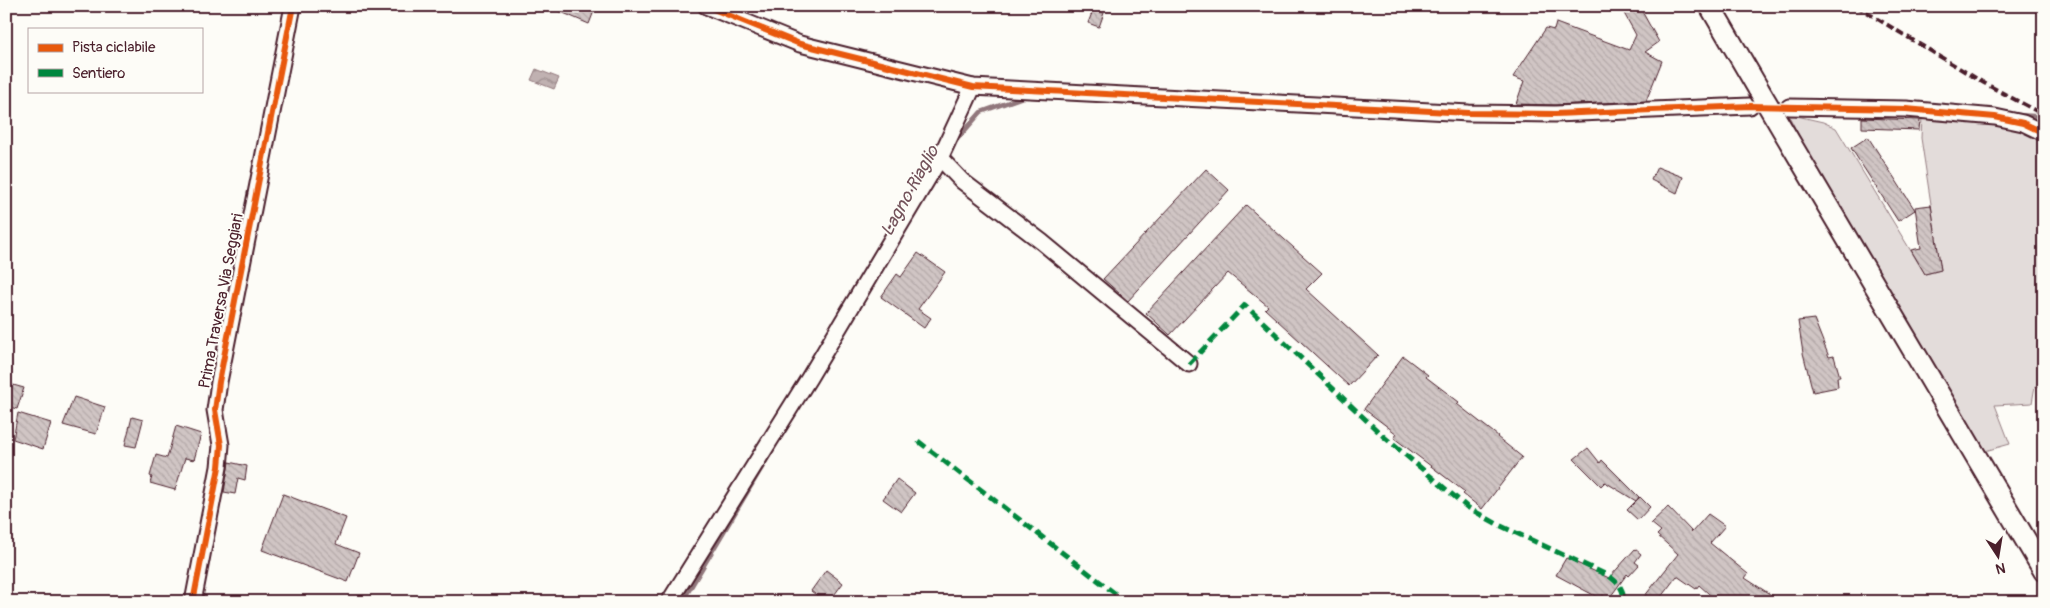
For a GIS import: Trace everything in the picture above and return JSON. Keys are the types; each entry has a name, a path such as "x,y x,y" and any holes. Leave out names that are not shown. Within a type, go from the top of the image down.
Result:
{"main road":[{"path":"1710,6 1755,98 1782,112 1991,483 2044,571"}],"street":[{"name":"Prima Traversa Via Seggiari","path":"193,602 219,467 221,445 215,410 218,391 293,6"},
{"path":"706,6 800,44 973,87 1469,113 1555,114 1755,98"},
{"path":"669,602 813,371 940,158 973,87"},
{"path":"1782,112 1906,109 1995,117 2023,123 2044,133"},
{"path":"940,158 962,181 1042,242 1189,364"}],"shaded area":[{"path":"1788,114 1823,122 1836,128 1925,274 1941,270 1921,138 1922,117 1999,125 2022,130 2044,140 2044,387 2035,386 2032,403 1995,405 2010,444 1985,451 1807,152"}],"water":[{"path":"536,69 559,78 554,89 531,80"}],"building":[{"path":"547,6 596,6 589,24"},
{"path":"1620,6 1639,6 1659,42 1645,52 1662,61 1646,101 1555,105 1516,104 1524,81 1513,77 1546,28 1554,30 1556,23 1629,50 1636,35"},
{"path":"1094,8 1104,13 1099,27 1088,23"},
{"path":"1862,118 1920,120 1919,130 1862,128"},
{"path":"1868,137 1915,210 1898,221 1851,148"},
{"path":"1657,167 1683,177 1677,193 1651,180"},
{"path":"1206,169 1229,190 1128,301 1103,279"},
{"path":"1246,205 1322,273 1306,289 1378,355 1349,386 1265,309 1268,306 1228,273 1170,335 1146,313"},
{"path":"1931,205 1941,270 1925,274 1911,250 1921,248 1915,207"},
{"path":"918,253 945,272 918,309 931,318 924,328 881,297 897,274 901,277"},
{"path":"1814,319 1829,357 1834,356 1840,377 1837,377 1838,387 1813,392 1803,353 1798,321"},
{"path":"1403,356 1428,375 1426,377 1459,402 1457,404 1522,457 1482,509 1463,494 1465,492 1394,438 1397,434 1364,409"},
{"path":"6,383 24,388 17,409 6,406"},
{"path":"74,397 105,407 96,434 63,425"},
{"path":"18,413 51,423 43,449 13,439"},
{"path":"132,417 143,420 136,447 125,445"},
{"path":"176,426 201,434 194,460 185,458 175,490 150,483 152,477 150,476 156,455 167,458"},
{"path":"1588,448 1600,463 1602,460 1639,497 1636,501 1605,482 1601,486 1574,459"},
{"path":"229,462 247,466 245,480 238,478 235,494 224,492"},
{"path":"897,479 915,493 901,512 883,499"},
{"path":"283,494 346,518 336,544 359,553 348,582 262,550"},
{"path":"1640,497 1650,507 1638,520 1627,510"},
{"path":"1668,507 1692,532 1708,514 1725,526 1710,543 1748,574 1745,578 1782,602 1718,602 1699,585 1696,589 1677,576 1657,602 1640,602 1678,554 1657,535 1661,531 1651,523"},
{"path":"1635,549 1641,554 1635,562 1639,565 1629,576 1627,574 1608,600 1603,595 1599,598 1556,575 1566,558 1609,578"},
{"path":"826,570 843,583 829,602 825,602 811,591"}],"waterway":[{"name":"Lagno Riaglio","path":"953,144 981,112 1026,96"},
{"name":"Lagno Riaglio","path":"2018,115 2034,116"},
{"name":"Lagno Riaglio","path":"682,602 773,449"}],"railway":[{"path":"1856,6 1984,83 2044,115"}],"marked path":[{"path":"1189,364 1245,305 1383,436 1467,507 1499,525 1609,576 1620,587 1623,593 1623,602"},
{"path":"918,441 1126,602"}],"cycle path":[{"path":"193,602 219,467 221,445 215,410 219,382 293,6"},
{"path":"706,6 800,44 973,87 1469,113 1555,114 1750,106 1906,109 1995,117 2023,123 2044,133"}]}
